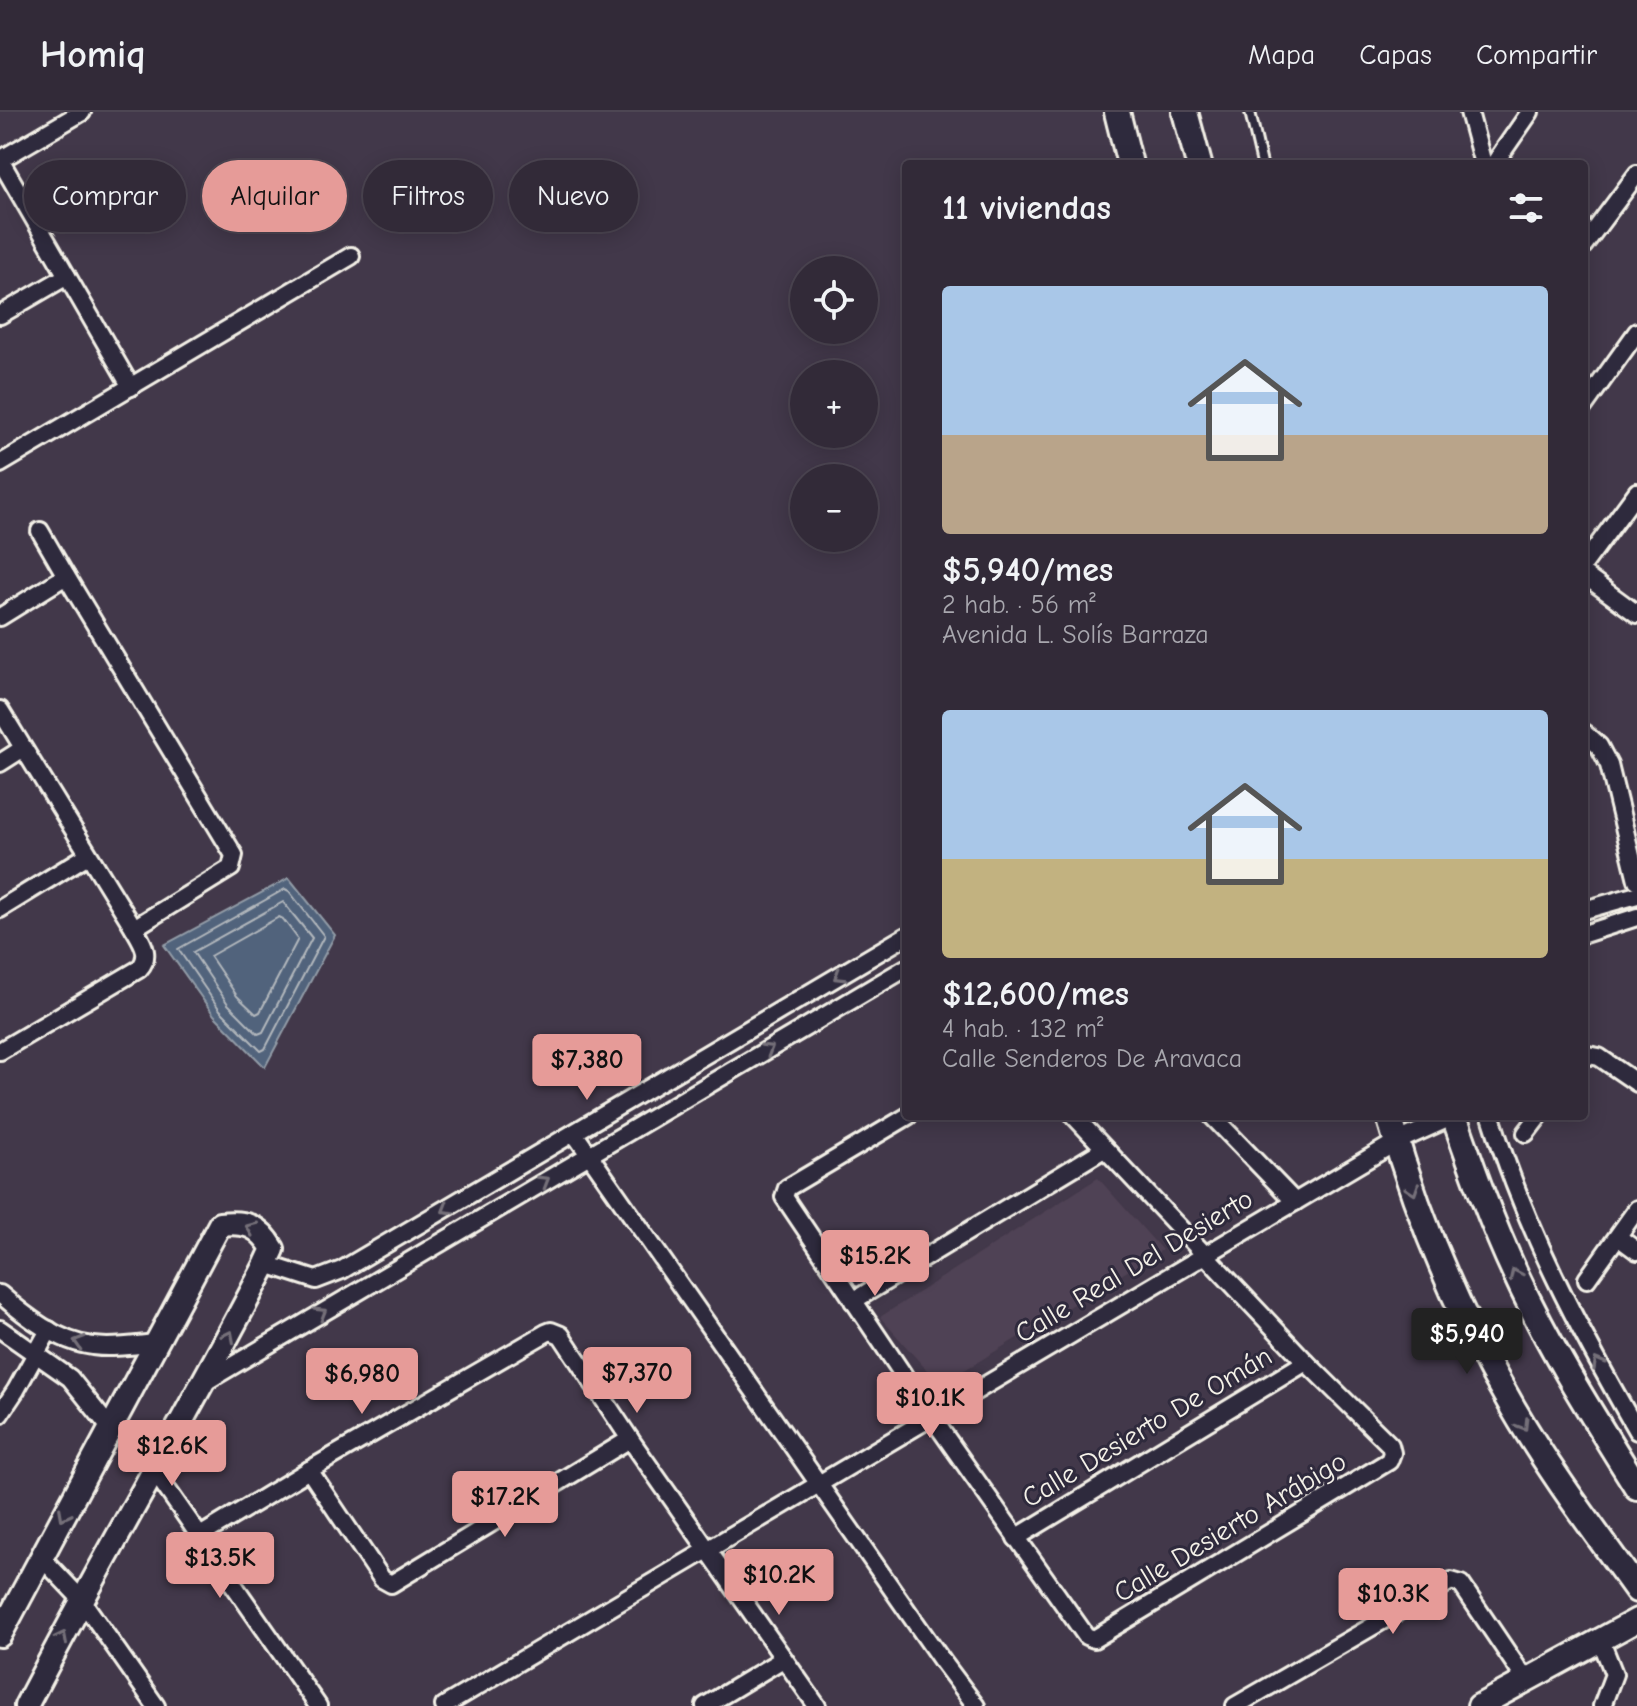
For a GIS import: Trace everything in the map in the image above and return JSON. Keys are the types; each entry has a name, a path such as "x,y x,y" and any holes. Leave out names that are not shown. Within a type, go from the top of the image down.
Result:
{"main road":[{"path":"1117,112 1129,160"},
{"path":"1185,112 1198,160"},
{"path":"1390,1120 1431,1242 1476,1342 1513,1409 1562,1486 1637,1590"},
{"path":"1455,1120 1485,1204 1516,1276 1561,1364 1637,1487"}],"street":[{"path":"82,112 0,160 131,387"},
{"path":"1469,112 1482,160"},
{"path":"1497,160 1530,112"},
{"path":"1588,240 1637,174"},
{"path":"0,464 351,256"},
{"path":"0,315 67,276"},
{"path":"1588,400 1637,332"},
{"path":"1588,559 1637,492"},
{"path":"40,531 234,855 231,868 134,928"},
{"path":"0,617 66,576"},
{"path":"1588,578 1637,614"},
{"path":"0,710 134,928 146,953 139,969 0,1051"},
{"path":"1588,736 1599,746 1609,765 1637,880"},
{"path":"0,763 22,749"},
{"path":"0,909 88,855"},
{"path":"1588,909 1637,895"},
{"path":"1588,933 1637,917"},
{"path":"0,1635 220,1224 235,1222 255,1227 263,1232 270,1256 307,1279 326,1278 902,938"},
{"path":"205,1382 902,970"},
{"path":"1588,1055 1599,1057 1637,1083"},
{"name":"Calle Desierto Arábigo","path":"902,1120 784,1192 785,1202 1016,1538 1086,1636 1094,1639 1389,1461 1392,1453 1390,1445 1306,1362 1078,1120"},
{"path":"1216,1120 1295,1202"},
{"name":"Calle Real Del Desierto","path":"444,1706 1396,1142 1445,1120"},
{"path":"1492,1120 1543,1255 1589,1347 1637,1431"},
{"path":"1526,1133 1536,1120"},
{"path":"574,1133 976,1706"},
{"path":"853,1301 1104,1149"},
{"path":"1587,1279 1637,1209"},
{"path":"1618,1237 1637,1251"},
{"path":"26,1706 81,1599 205,1382 270,1256"},
{"path":"0,1294 49,1330 71,1341 90,1346 156,1343"},
{"path":"0,1329 70,1378 110,1428"},
{"path":"0,1414 49,1330"},
{"path":"200,1536 551,1331 561,1335 817,1706"},
{"name":"Calle Desierto De Omán","path":"1016,1538 1306,1362"},
{"path":"309,1470 382,1579 391,1584 630,1439"},
{"path":"155,1472 318,1706"},
{"path":"42,1558 81,1599 156,1706"},
{"path":"1235,1706 1451,1581 1461,1584 1525,1679"},
{"path":"1479,1706 1637,1620"},
{"path":"1601,1641 1614,1674 1602,1706"},
{"path":"705,1706 783,1659"}],"lane":[{"path":"1250,112 1261,160"}],"shaded area":[{"path":"1098,1178 1162,1250 940,1385 880,1317"}],"water":[{"path":"289,878 335,935 265,1067 214,1015 164,945"}]}
